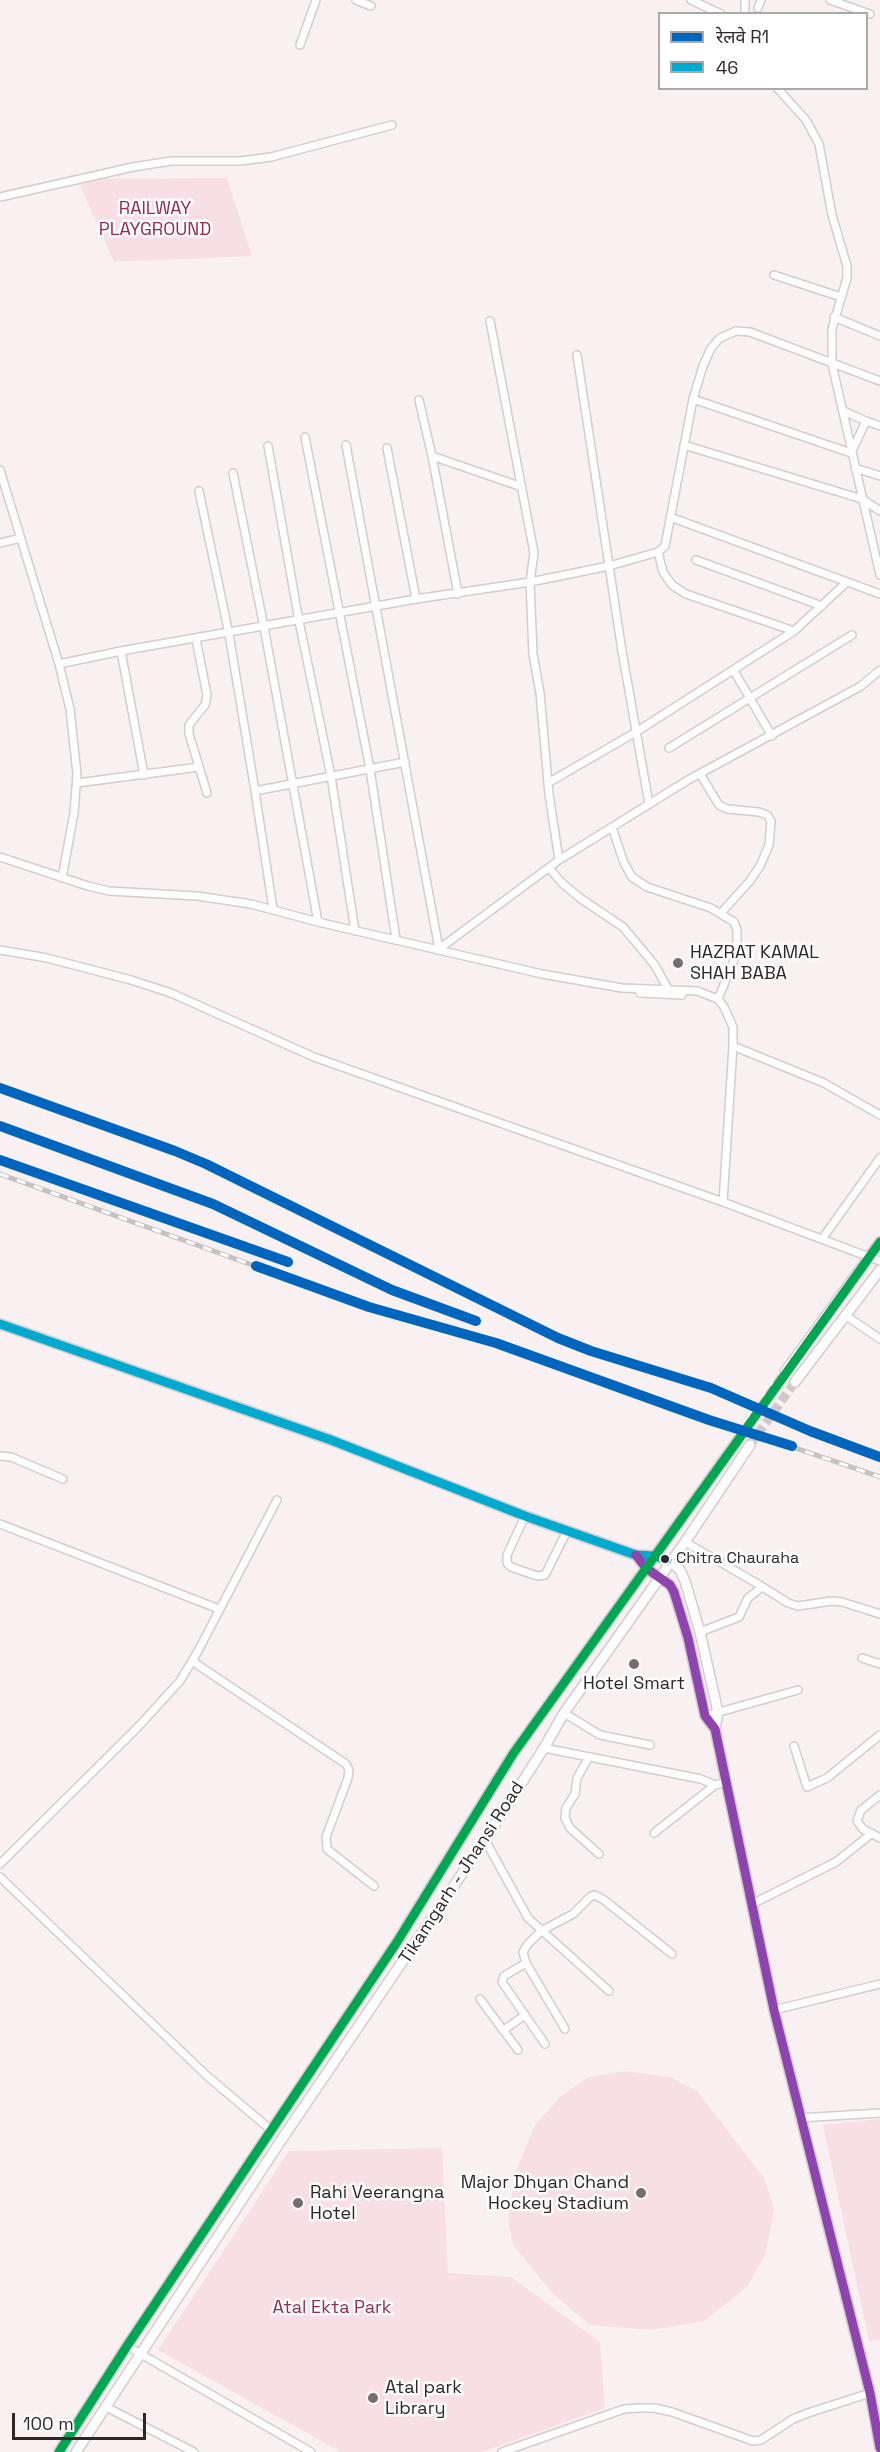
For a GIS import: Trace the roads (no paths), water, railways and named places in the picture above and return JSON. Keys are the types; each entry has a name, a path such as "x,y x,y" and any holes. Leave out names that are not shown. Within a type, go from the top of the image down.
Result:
{"street":[{"path":"300,45 316,0"},
{"path":"356,0 371,6"},
{"path":"692,0 710,4"},
{"path":"758,8 761,0"},
{"path":"830,0 864,12"},
{"path":"779,90 806,120 819,144 832,215 847,266 847,278 834,317 831,342 832,364 880,576"},
{"path":"0,198 111,172 171,161 241,161 271,157 393,125"},
{"path":"774,275 841,297"},
{"path":"834,317 880,336"},
{"path":"490,321 534,552 530,582 530,626 544,723 548,783 559,860"},
{"path":"59,664 416,599 530,582 609,566 658,552 665,546 693,399 703,366 711,348 720,338 736,332 750,332 880,381"},
{"path":"577,356 649,804"},
{"path":"693,399 851,453"},
{"path":"419,400 458,594"},
{"path":"843,411 880,426"},
{"path":"851,453 866,421"},
{"path":"305,438 370,769 396,939"},
{"path":"346,445 439,950"},
{"path":"684,445 862,500 880,511"},
{"path":"268,446 298,621 331,776 355,931"},
{"path":"387,448 416,599"},
{"path":"432,456 522,488"},
{"path":"855,468 880,476"},
{"path":"0,470 59,664 70,709 77,783 62,878"},
{"path":"233,473 264,627 318,922"},
{"path":"199,491 229,634 273,909"},
{"path":"670,517 880,594"},
{"path":"0,543 21,538"},
{"path":"658,552 663,572 672,585 686,594 794,631"},
{"path":"696,560 822,606"},
{"path":"548,783 636,732 794,631 847,582"},
{"path":"669,748 852,635"},
{"path":"196,639 207,695 205,705 189,725 189,734 207,793"},
{"path":"121,651 144,775"},
{"path":"734,671 772,736"},
{"path":"439,950 559,860 700,774 861,686 880,671"},
{"path":"255,791 405,762"},
{"path":"77,783 199,766"},
{"path":"700,774 719,805 727,809 759,812 767,815 771,821 769,845 760,866 722,913"},
{"path":"612,827 624,863 632,877 657,891 722,913 734,922 738,938 733,963 718,999"},
{"path":"0,857 109,891 197,896 273,909 355,931 581,981 622,988 697,991 718,999 733,1027 723,1202"},
{"path":"549,868 561,883 623,927 654,964 668,989"},
{"path":"0,950 47,958 171,993 314,1057 723,1202 880,1261"},
{"path":"640,993 682,995"},
{"path":"733,1046 824,1083 880,1115"},
{"path":"822,1239 880,1158"},
{"path":"785,1372 880,1242"},
{"path":"795,1382 880,1269"},
{"path":"845,1315 880,1339"},
{"path":"0,1324 331,1440 567,1531 636,1555 655,1556 670,1561 680,1570 700,1632 718,1713 715,1729 774,2010 870,2392 880,2448"},
{"name":"Tikamgarh - Jhansi Road","path":"59,2452 396,1942 513,1754 738,1440"},
{"name":"Tikamgarh - Jhansi Road","path":"76,2452 142,2355 223,2228 485,1840 564,1713 685,1542 750,1444"},
{"path":"0,1456 11,1458 63,1479"},
{"path":"0,1864 180,1681 277,1500"},
{"path":"525,1516 507,1555 507,1563 511,1567 537,1576 546,1575 567,1531"},
{"path":"0,1524 219,1609"},
{"path":"685,1542 792,1605 842,1602 880,1614"},
{"path":"636,1555 646,1568 670,1585 677,1601 705,1716 715,1729"},
{"path":"700,1632 739,1617 748,1598 762,1587"},
{"path":"862,1658 880,1664"},
{"path":"192,1661 346,1764 349,1770 348,1778 326,1837 327,1849 374,1886"},
{"path":"705,1716 798,1690"},
{"path":"564,1713 600,1735 650,1745"},
{"path":"794,1746 807,1787 827,1778 880,1735"},
{"path":"544,1748 701,1779 715,1785"},
{"path":"589,1757 577,1778 575,1794 566,1808 565,1818 570,1828 599,1854"},
{"path":"654,1833 715,1785 727,1782"},
{"path":"880,1795 858,1815 862,1829 880,1838"},
{"path":"752,1904 836,1862 871,1834"},
{"path":"485,1840 521,1907 541,1931 609,1991"},
{"path":"0,1876 206,2075 271,2130"},
{"path":"565,2029 524,1957 525,1948 541,1931 573,1914 595,1895 672,1954"},
{"path":"526,1963 502,1979 545,2044"},
{"path":"774,2010 880,1984"},
{"path":"480,1999 519,2050"},
{"path":"504,2030 525,2015"},
{"path":"315,2063 328,2072"},
{"path":"800,2118 880,2113"},
{"path":"127,2346 311,2452"},
{"path":"502,2452 624,2409 639,2408 654,2408 672,2412 753,2441 761,2440 808,2413 870,2392"},
{"path":"106,2407 194,2452"}],"tunnel":[{"path":"738,1440 785,1372"},
{"path":"750,1445 795,1382"}],"railway":[{"path":"0,1088 206,1164 558,1338 591,1351 711,1388 810,1431 880,1457"},
{"path":"0,1174 369,1307"},
{"path":"635,1393 880,1477"}],"rail line":[{"name":"R1","path":"0,1088 206,1164 558,1338 591,1351 711,1388 810,1431 880,1457"},
{"name":"R1","path":"0,1126 213,1204 392,1290 476,1321"},
{"name":"R1","path":"0,1160 288,1262"},
{"name":"R1","path":"256,1266 369,1307 496,1343 709,1420 792,1446"}],"place":[{"name":"HAZRAT KAMAL SHAH BABA","path":"678,963"},
{"name":"Chitra Chauraha","path":"665,1559"},
{"name":"Hotel Smart","path":"634,1664"},
{"name":"Major Dhyan Chand Hockey Stadium","path":"641,2193"},
{"name":"Rahi Veerangna Hotel","path":"298,2203"},
{"name":"Atal park Library","path":"373,2398"}],"park label":[{"name":"RAILWAY PLAYGROUND","path":"155,219"},
{"name":"Atal Ekta Park","path":"332,2308"}]}
